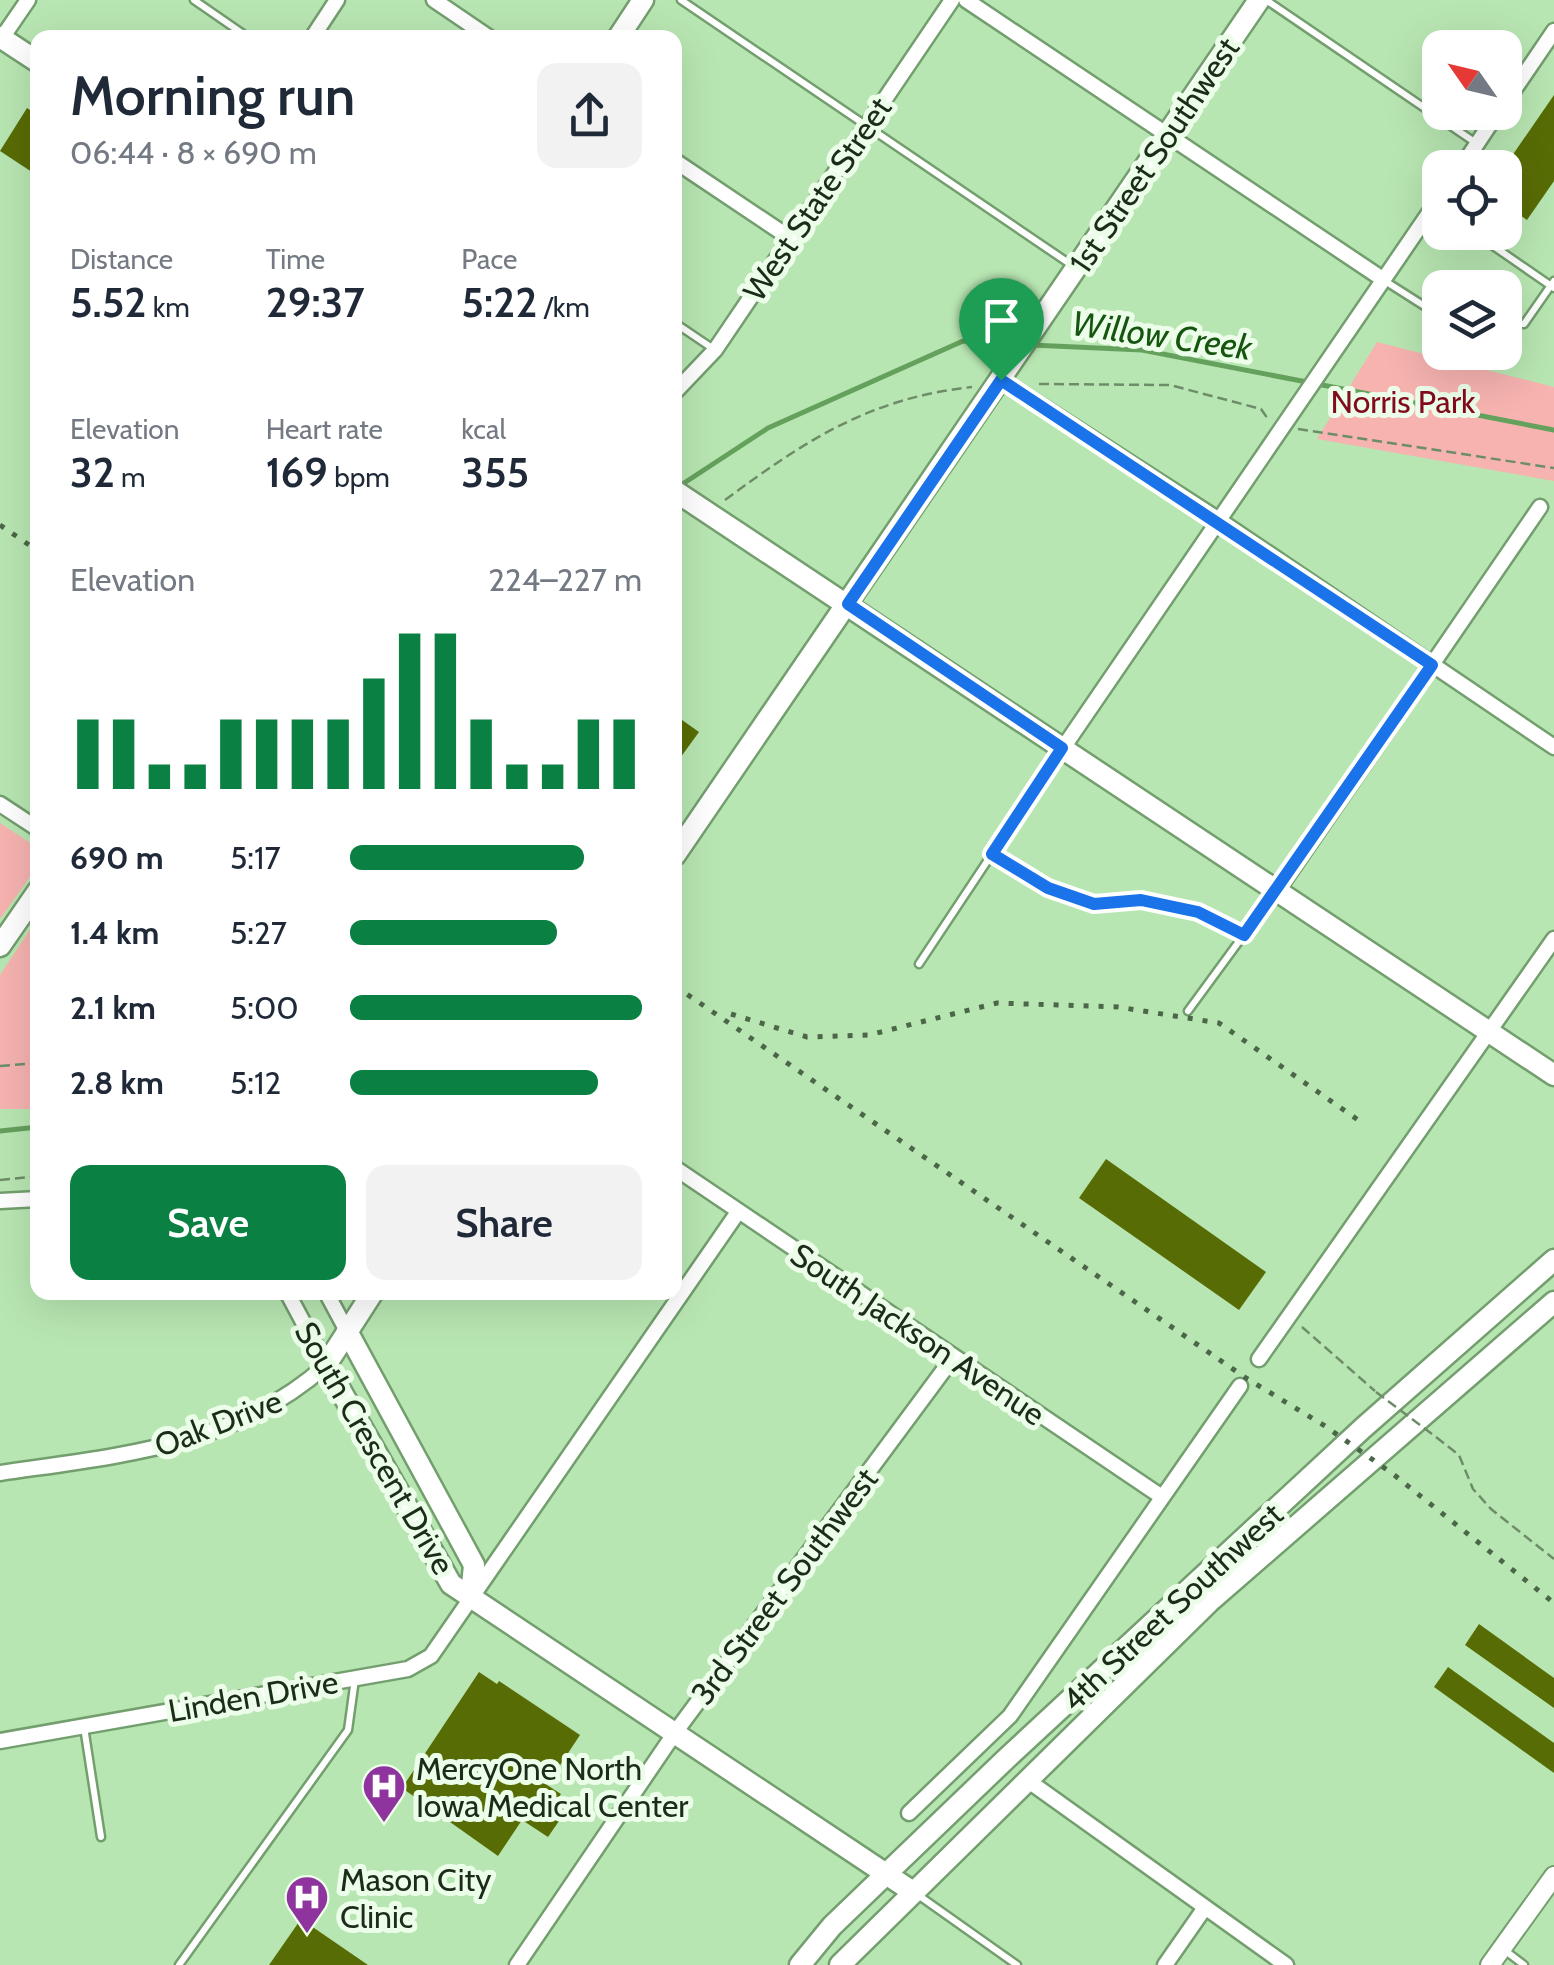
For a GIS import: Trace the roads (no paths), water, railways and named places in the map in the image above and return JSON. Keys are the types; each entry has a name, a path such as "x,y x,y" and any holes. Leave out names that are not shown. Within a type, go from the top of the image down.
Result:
{"main road":[{"path":"623,30 643,0"},
{"name":"1st Street Southwest","path":"682,845 1262,0"},
{"path":"1,37 30,57"},
{"path":"682,495 1554,1076"},
{"path":"0,946 30,902"},
{"name":"4th Street Southwest","path":"800,1965 832,1926 886,1874 1363,1428 1554,1260"},
{"path":"346,1331 367,1300"},
{"name":"4th Street Southwest","path":"840,1965 1209,1602 1554,1302"},
{"name":"South Crescent Drive","path":"346,1331 474,1565 471,1596"},
{"name":"Oak Drive","path":"326,1365 346,1331"},
{"name":"South Crescent Drive","path":"326,1365 451,1584 913,1892"}],"street":[{"path":"1,37 28,0"},
{"path":"317,30 337,0"},
{"path":"434,0 478,30"},
{"name":"West State Street","path":"682,385 715,350 952,0"},
{"path":"966,0 1384,280"},
{"path":"1522,77 1554,31"},
{"path":"1473,150 1486,130"},
{"path":"682,166 790,238"},
{"path":"1062,748 1422,227"},
{"path":"1003,378 1554,747"},
{"path":"1276,891 1540,506"},
{"path":"0,804 30,824"},
{"path":"1259,1360 1554,938"},
{"name":"South Jackson Avenue","path":"682,1173 952,1359 1162,1496"},
{"path":"0,1202 30,1199"},
{"name":"Linden Drive","path":"682,1293 738,1212"},
{"name":"South Crescent Drive","path":"291,1300 326,1365"},
{"name":"South Crescent Drive","path":"330,1300 346,1331"},
{"name":"Linden Drive","path":"0,1740 408,1670 432,1656 677,1300"},
{"name":"3rd Street Southwest","path":"517,1965 674,1734 952,1359"},
{"name":"Oak Drive","path":"0,1473 166,1449 293,1396 326,1365"},
{"name":"4th Street Southwest","path":"909,1813 1010,1716 1240,1386"},
{"path":"1030,1782 1286,1965"},
{"path":"1490,1965 1554,1876"},
{"path":"1165,1965 1204,1910"}],"lane":[{"path":"194,0 238,30"},
{"path":"681,0 1077,268"},
{"path":"1262,0 1477,144"},
{"path":"1501,250 1553,285 1522,324"},
{"path":"1384,280 1422,304"},
{"path":"682,328 715,350"},
{"path":"919,964 1062,748"},
{"path":"992,854 1048,888 1094,904 1141,900 1198,912 1244,935"},
{"path":"1188,1011 1276,891"},
{"path":"179,1965 348,1730 355,1678"},
{"path":"84,1726 101,1837"},
{"path":"913,1892 1017,1965"},
{"path":"1502,1948 1524,1965"}],"waterway":[{"name":"Willow Creek","path":"682,484 768,428 963,341 1015,344"},
{"name":"Willow Creek","path":"1031,345 1142,350 1554,430"},
{"name":"Willow Creek","path":"0,1131 30,1128"}],"railway":[{"path":"0,525 30,546"},
{"path":"682,991 1246,1378 1325,1426 1393,1474 1554,1603"},
{"path":"731,1014 807,1037 869,1035 997,1003 1118,1007 1219,1023 1361,1122"}],"place":[{"name":"MercyOne North Iowa Medical Center","path":"384,1824"},
{"name":"Mason City Clinic","path":"307,1935"}],"park label":[{"name":"Norris Park","path":"1403,401"}]}
